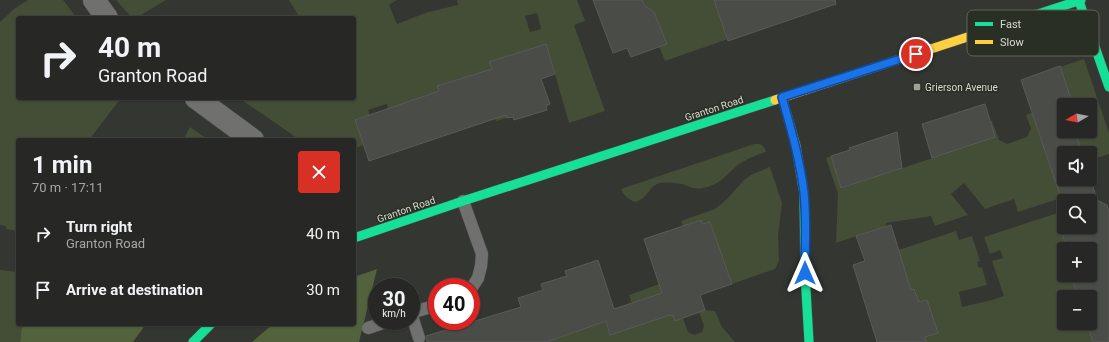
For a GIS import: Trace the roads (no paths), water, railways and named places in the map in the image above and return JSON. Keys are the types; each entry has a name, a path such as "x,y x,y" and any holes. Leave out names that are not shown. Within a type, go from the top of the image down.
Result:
{"main road":[{"path":"1080,0 1083,10"},
{"name":"Granton Road","path":"1049,10 1080,0"},
{"name":"Granton Road","path":"356,237 967,37"},
{"path":"1099,56 1109,87"},
{"path":"782,97 796,146 804,194 805,273 809,342"},
{"path":"193,342 209,326"}],"street":[{"path":"94,0 106,16"},
{"path":"199,100 250,138"}],"lane":[{"path":"463,201 482,254 478,278"},
{"path":"416,330 419,338"}],"place":[{"name":"Grierson Avenue","path":"917,87"}]}
